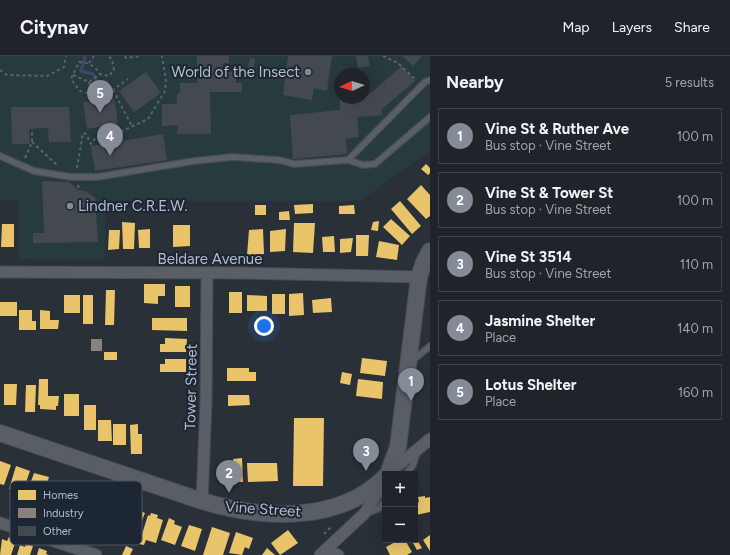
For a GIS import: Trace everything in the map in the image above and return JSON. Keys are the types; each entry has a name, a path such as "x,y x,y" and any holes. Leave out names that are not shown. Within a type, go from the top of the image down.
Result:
{"main road":[{"path":"389,471 398,447 419,277 424,262 430,251"},
{"name":"Vine Street","path":"0,433 220,506 246,511 304,513 324,510 363,496 382,481"}],"street":[{"name":"Beldare Avenue","path":"0,272 419,277"},
{"name":"Tower Street","path":"202,500 206,404 207,274"},
{"path":"391,471 430,439"},
{"path":"322,553 365,513 382,484"},
{"path":"0,523 10,526"},
{"path":"66,545 96,555"},
{"path":"322,553 338,555"}],"lane":[{"path":"348,160 421,86 430,80"},
{"path":"0,156 22,166 44,173 77,177 97,177 194,161 232,157 279,160 294,164 348,160 363,165 375,164 430,118"},
{"path":"408,364 430,346"},
{"path":"408,471 413,465 418,448"},
{"path":"365,513 378,509 382,504"}],"path":[{"path":"0,70 6,75 47,76 64,67 66,56"},
{"path":"89,63 94,56"},
{"path":"90,81 99,75 109,76 114,70 112,60 108,56"},
{"path":"125,56 126,58 141,56"},
{"path":"80,191 77,177 77,161 83,133 86,134 91,144 97,136 122,131 148,119 165,91 166,81 162,56"},
{"path":"383,56 398,63 421,86"},
{"path":"90,81 91,89 87,93 80,91 71,79 78,62 89,63 95,66 99,75"},
{"path":"73,76 90,81"},
{"path":"108,94 128,79"},
{"path":"114,90 132,126"},
{"path":"22,166 32,142 32,129"},
{"path":"32,142 57,165"},
{"path":"324,534 331,527"}],"green space":[{"path":"0,56 430,56 430,151 360,201 105,201 105,260 19,259 19,200 0,200"}],"building: Homes":[{"path":"426,164 430,168 430,173 428,175 421,169"},
{"path":"421,185 430,195 430,216 426,219 407,199"},
{"path":"400,201 421,226 412,234 391,209"},
{"path":"313,204 313,213 295,214 294,205"},
{"path":"255,205 266,205 266,215 255,215"},
{"path":"354,205 355,214 339,214 339,206"},
{"path":"289,211 290,220 279,220 279,212"},
{"path":"391,219 410,236 402,245 383,227"},
{"path":"379,221 378,231 371,230 373,222"},
{"path":"122,222 135,223 134,249 123,249"},
{"path":"294,223 315,223 313,253 293,252"},
{"path":"2,224 14,224 14,247 1,247"},
{"path":"173,225 190,225 190,246 173,247"},
{"path":"150,229 150,248 139,248 138,230"},
{"path":"263,229 264,254 247,255 249,230"},
{"path":"286,229 285,251 270,252 270,231"},
{"path":"109,230 120,230 119,249 108,250"},
{"path":"356,235 369,235 368,256 356,256"},
{"path":"334,236 335,252 323,252 322,237"},
{"path":"353,238 351,252 340,253 340,239"},
{"path":"379,241 399,245 397,260 376,257"},
{"path":"144,284 165,284 165,296 158,296 158,304 144,303"},
{"path":"175,286 190,286 190,307 175,307"},
{"path":"106,290 115,290 114,325 105,325"},
{"path":"229,292 242,292 242,313 229,313"},
{"path":"303,293 304,315 289,316 289,294"},
{"path":"272,294 285,294 285,314 272,314"},
{"path":"64,295 80,295 80,313 64,313"},
{"path":"83,295 93,295 93,324 83,324"},
{"path":"247,295 267,296 267,311 247,311"},
{"path":"331,298 332,312 313,313 312,300"},
{"path":"0,302 17,302 17,316 0,316"},
{"path":"19,310 32,310 32,321 36,321 36,330 19,330"},
{"path":"40,310 50,311 50,320 59,320 58,329 40,329"},
{"path":"152,318 187,318 187,331 152,330"},
{"path":"165,338 187,339 186,352 160,352 160,344 165,344"},
{"path":"104,352 117,352 117,360 104,360"},
{"path":"362,358 387,361 385,376 360,373"},
{"path":"165,359 186,359 186,372 160,372 160,364 165,364"},
{"path":"227,368 249,368 249,372 256,372 256,381 227,381"},
{"path":"342,372 352,374 350,385 340,383"},
{"path":"39,379 48,379 48,396 59,396 56,410 40,409 40,405 38,405"},
{"path":"358,379 383,382 382,399 356,396"},
{"path":"4,384 17,384 16,405 4,405"},
{"path":"26,385 36,385 35,412 25,412"},
{"path":"64,394 79,394 79,416 64,416"},
{"path":"228,395 249,395 250,405 228,406"},
{"path":"84,405 96,405 96,430 84,430"},
{"path":"294,418 324,418 323,486 293,486"},
{"path":"98,420 111,420 112,441 98,441"},
{"path":"113,424 126,424 126,445 113,445"},
{"path":"138,424 138,434 142,434 142,454 131,454 130,425"},
{"path":"242,458 243,482 234,482 233,459"},
{"path":"0,461 11,465 4,485 0,484"},
{"path":"247,463 277,463 278,481 248,482"},
{"path":"16,466 30,471 26,481 11,481"},
{"path":"34,473 49,477 48,481 31,481"},
{"path":"418,497 430,497 430,512 418,515"},
{"path":"142,512 145,513 142,520"},
{"path":"151,513 158,515 157,518 163,520 156,543 146,540 144,545 142,545 142,534 148,515 150,516"},
{"path":"169,518 175,521 174,524 182,527 175,545 161,540"},
{"path":"189,525 202,529 195,551 181,546"},
{"path":"212,527 230,533 223,555 203,555"},
{"path":"288,530 298,543 280,555 271,543"},
{"path":"236,532 253,538 249,549 245,547 242,555 229,553"},
{"path":"430,535 430,551 423,540"},
{"path":"10,537 10,545 14,545 11,555 0,555 2,539 7,541"},
{"path":"418,542 422,548 417,550 413,543 418,543"},
{"path":"393,543 407,543 412,552 407,555 390,555 386,547"},
{"path":"20,545 25,547 26,545 33,546 30,555 17,555"},
{"path":"126,546 133,549 130,555 122,555"},
{"path":"39,548 47,551 46,554 49,555 37,555"},
{"path":"267,548 275,555 262,555"}],"building: Industry":[{"path":"91,339 102,339 102,351 91,351"}],"building: Other":[{"path":"197,56 229,56 229,63 223,63 223,69 236,69 236,83 242,83 242,92 210,92 211,134 177,134 178,125 162,126 162,104 177,104 177,93 180,93 180,83 197,83"},
{"name":"World of the Insect","path":"288,56 332,56 327,91 314,88 312,100 283,95"},
{"path":"356,56 368,56 370,66 358,68"},
{"path":"402,56 422,56 413,66"},
{"path":"250,58 255,59 253,69 248,68"},
{"path":"402,66 415,81 381,110 382,115 357,117 359,137 346,139 347,154 293,159 290,115 340,110 340,104 370,104 370,93"},
{"path":"146,72 161,93 134,112 119,91"},
{"path":"114,97 118,124 87,129 83,102"},
{"path":"11,107 69,107 71,142 49,142 48,128 29,129 30,144 12,144"},
{"path":"163,134 167,160 95,171 91,146"},
{"name":"Lindner C.R.E.W.","path":"42,181 69,182 80,191 86,191 95,198 98,242 33,243 33,233 44,233"}],"waterway":[{"path":"85,57 81,71 93,74 96,80 100,83 105,81 107,83"}],"place":[{"name":"World of the Insect","path":"308,72"},
{"name":"Lotus Shelter","path":"100,113"},
{"name":"Jasmine Shelter","path":"110,156"},
{"name":"Lindner C.R.E.W.","path":"70,206"},
{"name":"Vine St & Ruther Ave","path":"411,401"},
{"name":"Vine St 3514","path":"366,471"},
{"name":"Vine St & Tower St","path":"229,493"}]}
